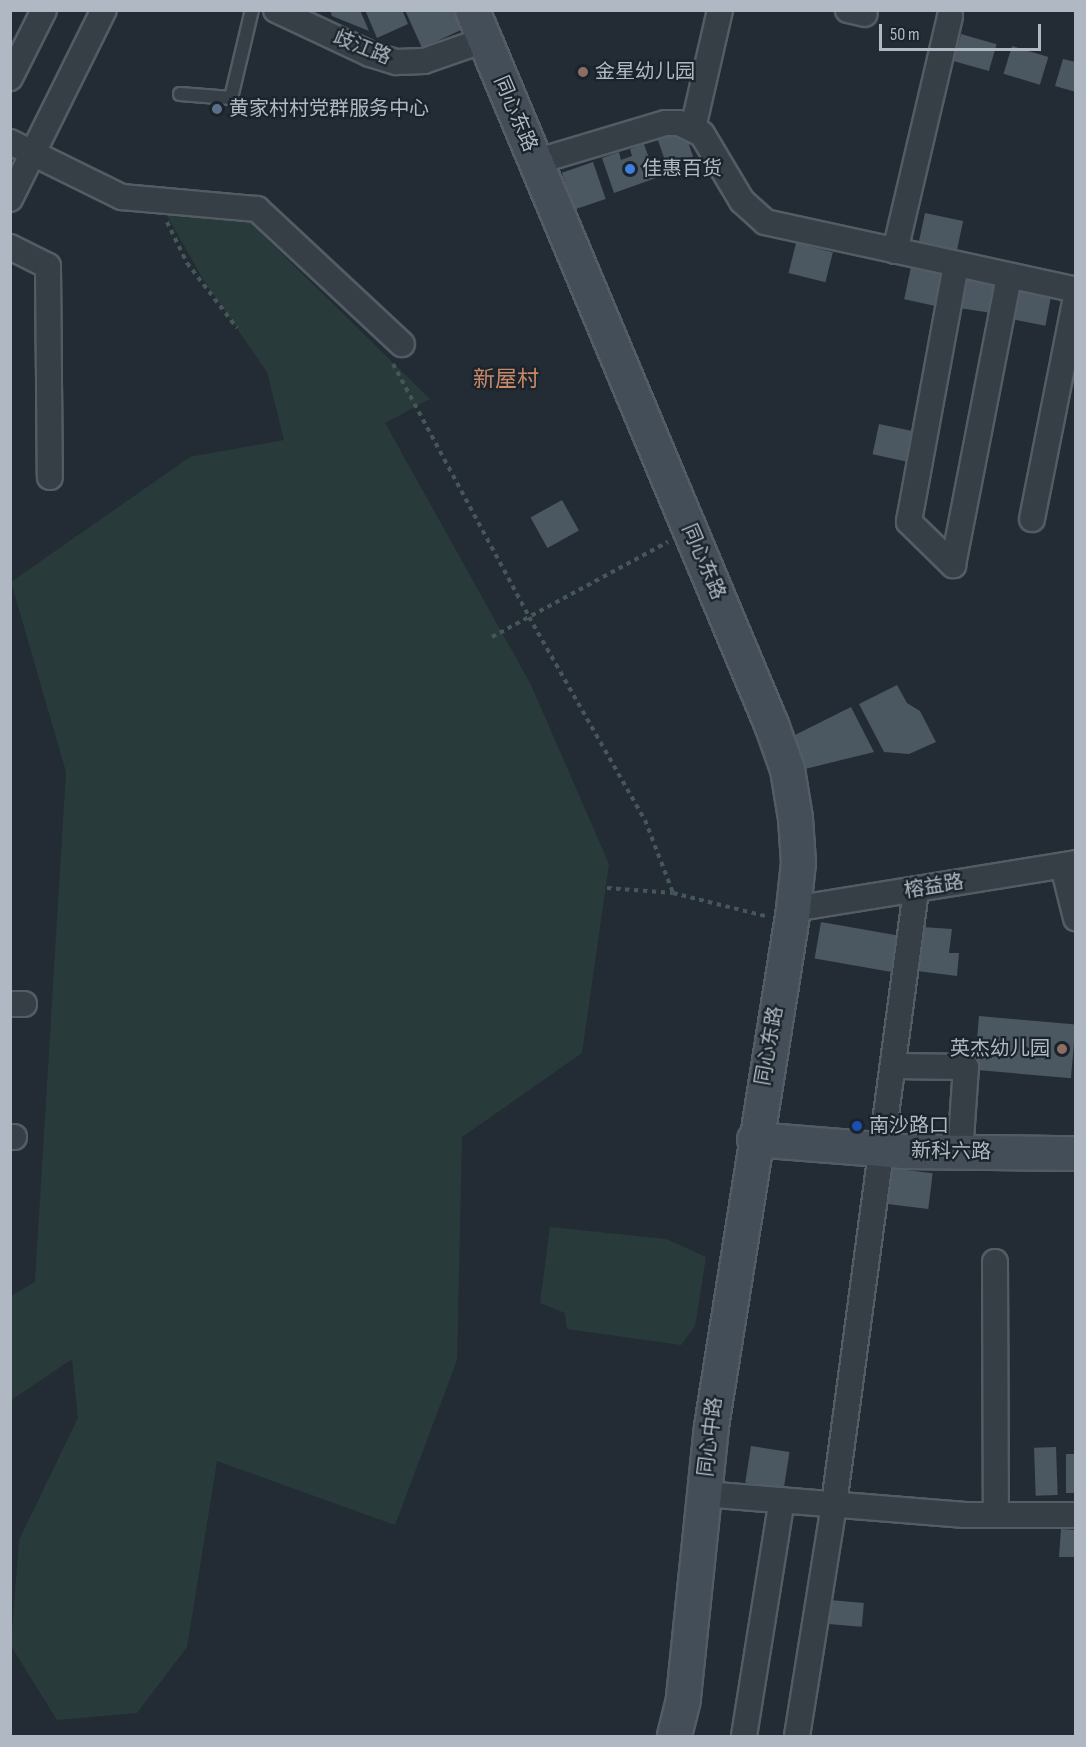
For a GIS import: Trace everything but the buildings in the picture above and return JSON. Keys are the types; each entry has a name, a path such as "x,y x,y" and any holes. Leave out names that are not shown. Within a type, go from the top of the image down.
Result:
{"street":[{"path":"10,78 44,10"},
{"path":"10,199 105,10"},
{"name":"歧江路","path":"276,10 370,54 397,62 424,61 478,25"},
{"path":"693,128 720,10"},
{"path":"895,251 950,16"},
{"name":"同心东路","path":"478,25 690,530 787,769 798,862 792,916 754,1139"},
{"path":"536,162 666,123 693,128 708,143 742,201 765,222 1076,290"},
{"path":"10,142 122,197 257,209 402,344"},
{"path":"10,247 48,266 50,477"},
{"path":"956,265 909,522 953,565 1009,276"},
{"path":"1032,519 1076,296"},
{"path":"1069,864 1076,918"},
{"name":"榕益路","path":"792,916 916,890 1069,864"},
{"path":"797,1737 834,1504 916,890"},
{"path":"894,1066 966,1067 960,1152"},
{"name":"新科六路","path":"754,1139 883,1150 1076,1153"},
{"name":"同心中路","path":"674,1737 683,1699 704,1494 754,1139"},
{"path":"995,1262 996,1515"},
{"path":"704,1494 996,1515 1076,1515"},
{"path":"744,1737 782,1500"}],"lane":[{"path":"180,94 231,99 252,10"}],"path":[{"path":"157,199 188,263 237,328"},
{"path":"402,344 392,362 529,617 645,820 673,893"},
{"path":"492,637 690,530"},
{"path":"607,888 673,893 792,916"}],"green space":[{"path":"176,189 224,197 430,399 385,423 530,683 609,864 582,1053 462,1137 457,1360 395,1525 217,1461 187,1647 137,1713 57,1720 11,1646 19,1540 78,1418 72,1359 11,1400 11,1296 35,1282 66,772 11,582 190,457 284,440 267,372 203,279 166,214"},
{"path":"550,1227 666,1239 706,1257 695,1326 681,1345 567,1329 565,1313 540,1303"}],"place":[{"name":"金星幼儿园","path":"583,72"},
{"name":"黄家村村党群服务中心","path":"217,109"},
{"name":"佳惠百货","path":"630,169"},
{"name":"英杰幼儿园","path":"1062,1049"},
{"name":"南沙路口","path":"857,1126"}],"district":[{"name":"新屋村","path":"506,380"}]}
